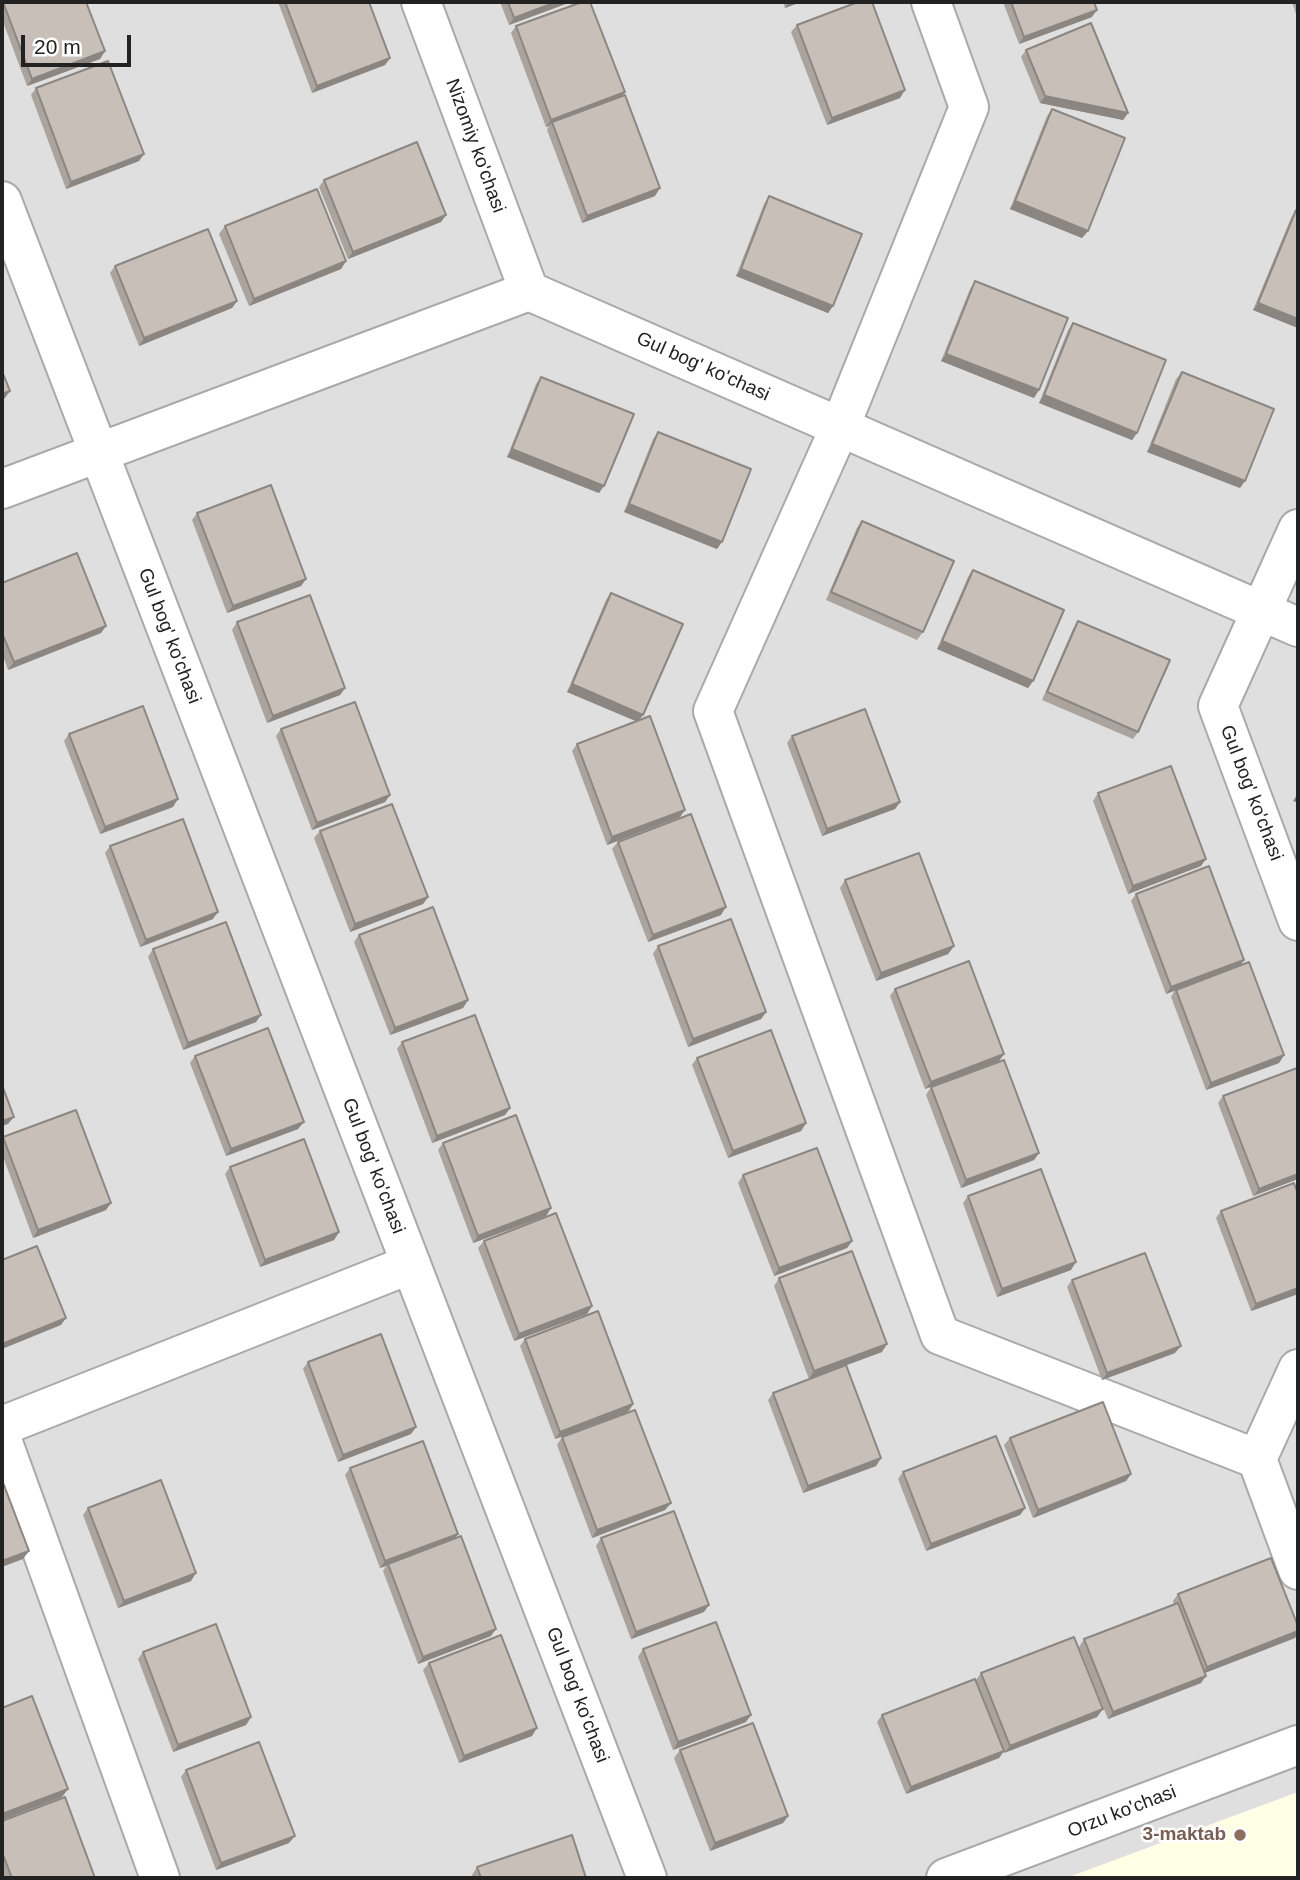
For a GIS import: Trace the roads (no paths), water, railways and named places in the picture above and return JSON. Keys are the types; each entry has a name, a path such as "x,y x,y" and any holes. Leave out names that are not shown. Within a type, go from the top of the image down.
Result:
{"street":[{"name":"Nizomiy ko'chasi","path":"421,2 529,291"},
{"path":"931,2 969,107 840,427 712,711 940,1335 1257,1460"},
{"name":"Gul bog' ko'chasi","path":"2,201 647,1878"},
{"name":"Gul bog' ko'chasi","path":"529,291 1298,627"},
{"path":"2,489 529,291"},
{"path":"1261,611 1298,529"},
{"name":"Gul bog' ko'chasi","path":"1261,611 1218,706 1298,920"},
{"path":"2,1426 411,1264"},
{"path":"1298,1369 1257,1460 1298,1570"},
{"path":"2,1440 160,1878"},
{"name":"Orzu ko'chasi","path":"946,1878 1298,1745"}],"place":[{"name":"3-maktab","path":"1240,1835"}]}
